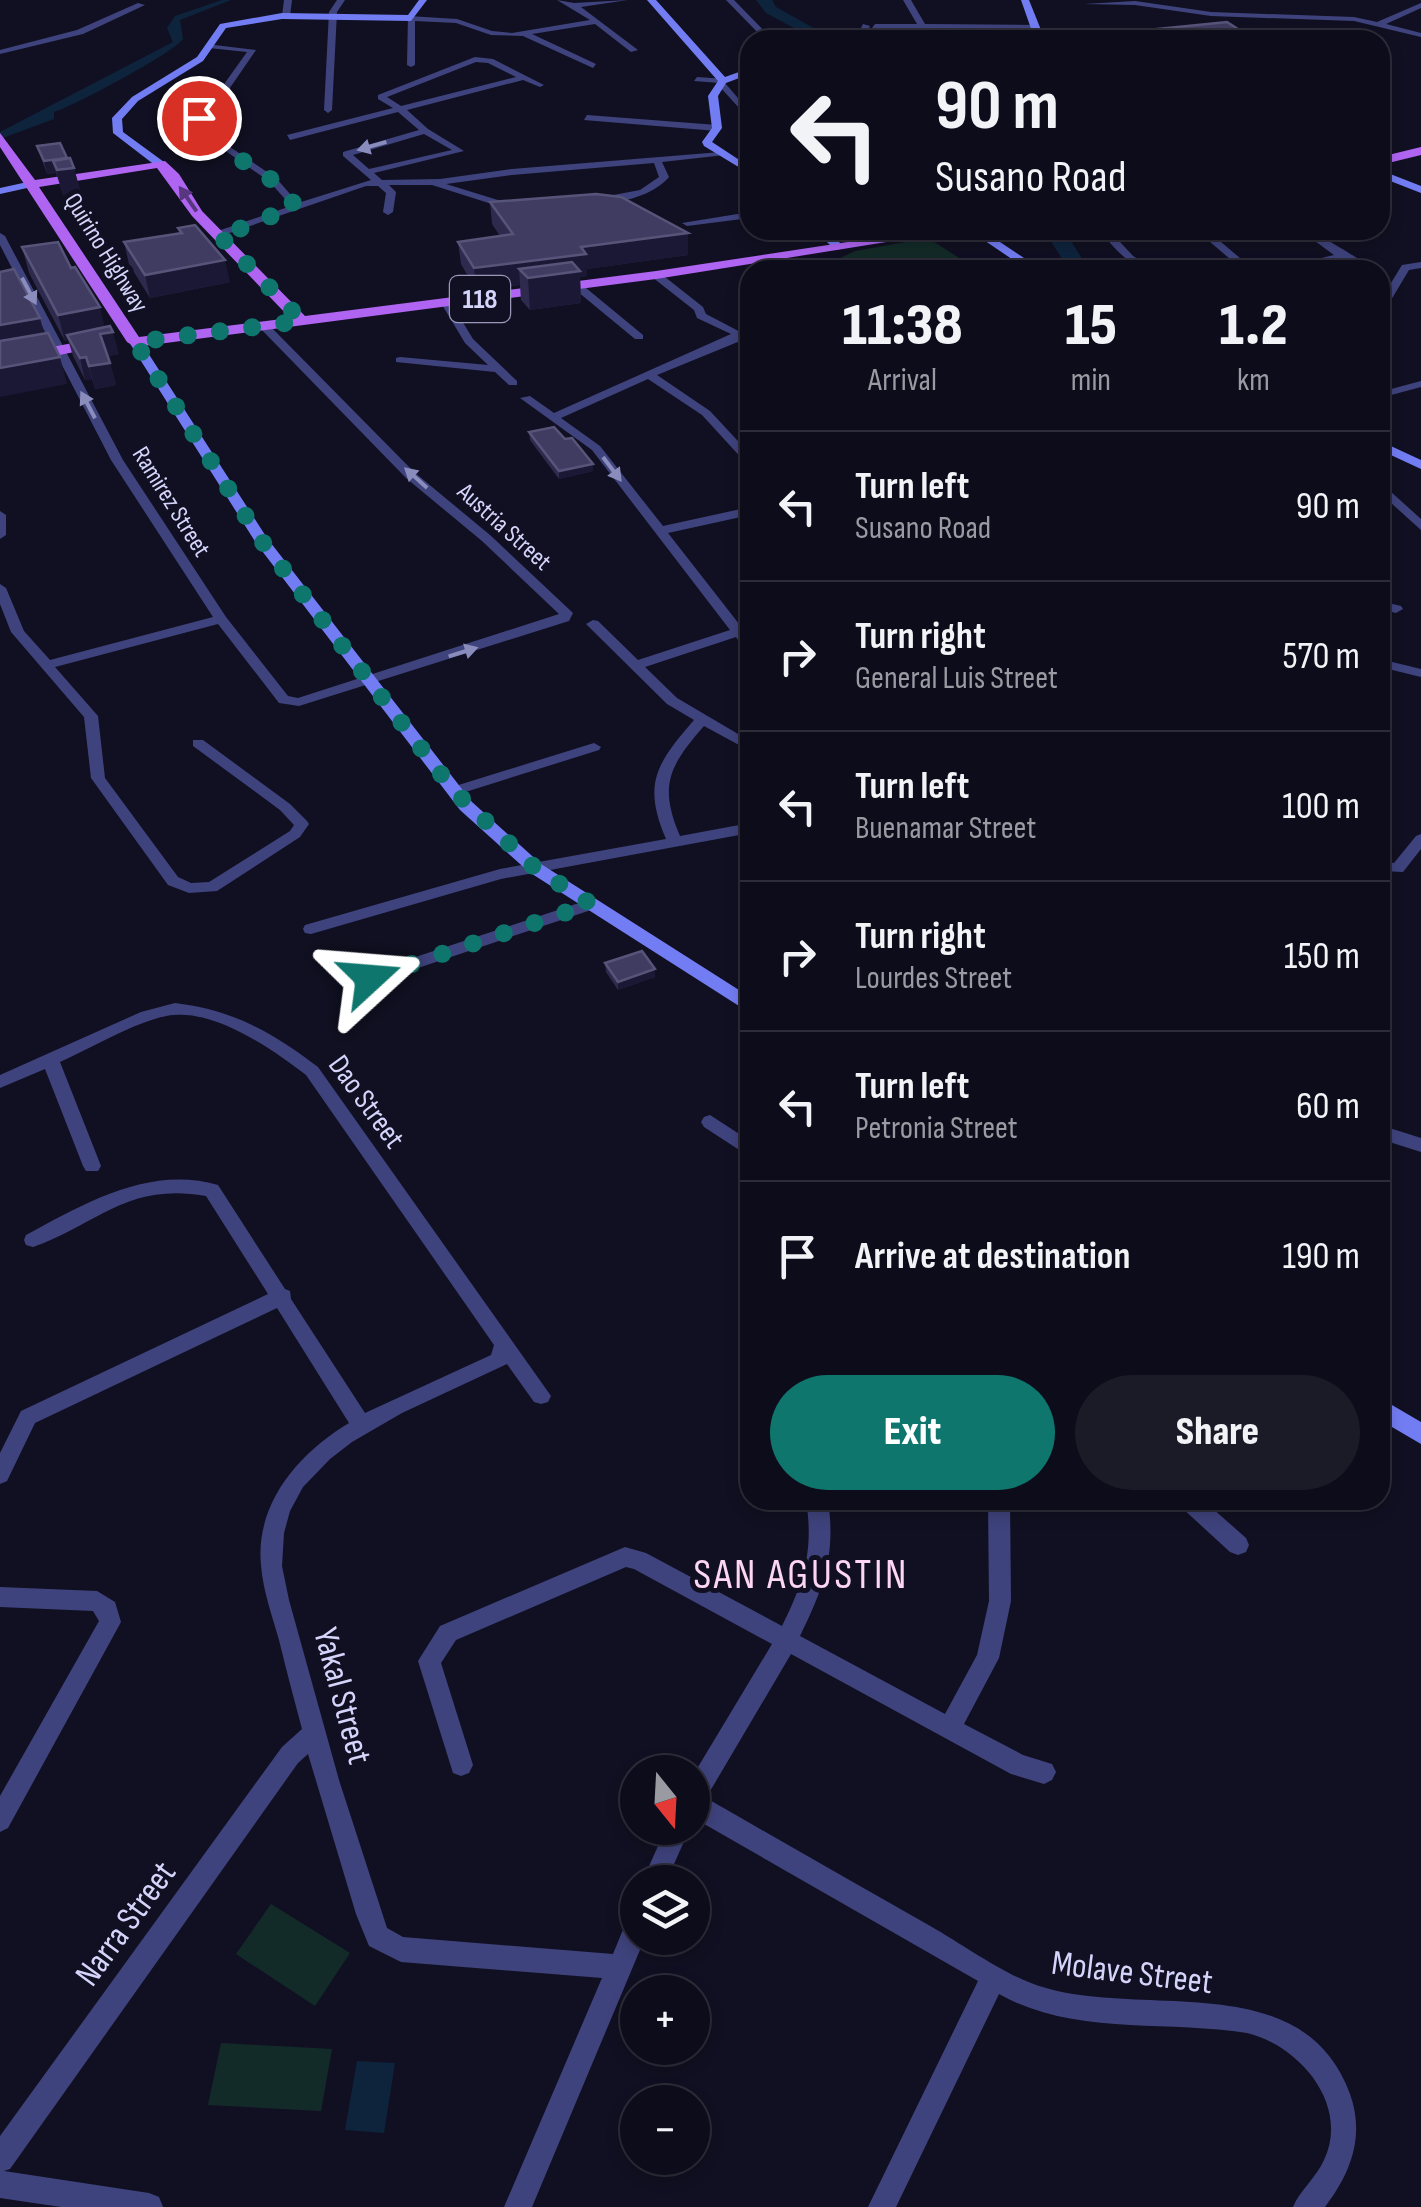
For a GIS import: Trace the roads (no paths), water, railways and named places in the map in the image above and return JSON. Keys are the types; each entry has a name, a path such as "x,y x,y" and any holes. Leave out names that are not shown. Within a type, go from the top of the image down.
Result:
{"main road":[{"name":"Quirino Highway","path":"0,362 132,340 2,141"},
{"path":"1390,159 1421,152"},
{"path":"32,184 160,164 174,177 187,201 302,321"},
{"name":"118","path":"758,260 890,240"},
{"name":"118","path":"132,340 740,263"}],"street":[{"path":"0,52 80,32 140,6 124,0"},
{"path":"286,16 288,0"},
{"path":"328,110 333,17 340,0"},
{"path":"412,65 410,18 412,10 424,0"},
{"path":"561,0 576,5 624,0"},
{"path":"651,0 740,104"},
{"path":"730,0 760,30"},
{"path":"907,0 922,28"},
{"path":"1026,0 1037,30"},
{"path":"1088,4 1135,2 1211,14 1380,24 1421,36"},
{"path":"576,5 592,22 634,50"},
{"path":"1380,24 1418,9"},
{"path":"160,164 118,133 116,118 135,99 200,59 223,26 286,16 410,18 456,21 500,35 592,22"},
{"path":"868,30 871,26 1036,27"},
{"path":"528,34 593,66"},
{"path":"209,46 252,50 220,96 202,112 201,131 272,180 296,206"},
{"path":"366,172 460,151 425,132 381,96 475,60 490,60 540,84"},
{"path":"740,75 723,83 713,96 717,128 708,142 721,156 740,166"},
{"path":"290,137 524,77"},
{"path":"697,80 723,83"},
{"path":"587,118 717,128"},
{"path":"388,212 392,194 346,154 425,132"},
{"path":"218,234 342,188 377,181 431,182 721,156"},
{"path":"582,201 651,189 664,177 658,162"},
{"path":"1390,176 1421,190"},
{"path":"431,182 500,205 528,206"},
{"path":"0,190 32,184"},
{"path":"688,223 740,216"},
{"name":"Ramirez Street","path":"0,236 117,460 221,619 284,700 299,702 370,681"},
{"path":"831,240 839,248"},
{"path":"990,240 1021,260"},
{"path":"1113,240 1134,260"},
{"path":"1213,240 1237,260"},
{"path":"1319,240 1352,260"},
{"path":"1323,260 1342,256"},
{"path":"1390,293 1406,267 1421,265"},
{"path":"656,275 699,309 702,316 740,334"},
{"path":"576,286 639,337"},
{"path":"446,303 469,341 513,383"},
{"name":"Austria Street","path":"262,325 410,475 486,538 566,613 560,623 370,681"},
{"path":"556,416 740,339"},
{"path":"132,340 261,540 454,791 535,868 740,1000"},
{"path":"400,360 498,370"},
{"path":"649,375 698,406 740,450"},
{"path":"1390,393 1421,384"},
{"path":"1405,390 1421,400"},
{"path":"526,398 596,448 740,634"},
{"path":"1390,453 1421,466"},
{"path":"1390,496 1421,526"},
{"path":"0,514 0,535"},
{"path":"658,531 740,514"},
{"path":"0,588 18,632 91,716 98,778 174,880 197,890 219,884 294,834 302,824 198,742"},
{"path":"1390,608 1396,609"},
{"path":"46,665 221,619"},
{"path":"593,624 634,666 701,721 740,742"},
{"path":"634,666 738,632"},
{"path":"1390,665 1421,673"},
{"path":"675,842 658,802 658,785 672,754 701,721"},
{"path":"454,791 594,747"},
{"path":"311,929 500,874 740,830"},
{"path":"1390,869 1398,870 1421,839"},
{"path":"370,978 591,904"},
{"name":"Dao Street","path":"0,1082 147,1016 175,1009 210,1014 298,1056 541,1396"},
{"path":"50,1059 92,1166"},
{"path":"710,1122 740,1143"},
{"path":"1390,1135 1421,1145"},
{"path":"33,1240 139,1190 192,1184 212,1190 224,1202 362,1426"},
{"path":"0,1475 28,1417 283,1296"},
{"name":"Yakal Street","path":"504,1346 499,1360 362,1426 325,1451 301,1474 274,1523 270,1558 314,1733 378,1937 401,1949 620,1967"},
{"path":"1390,1414 1421,1434"},
{"path":"710,1771 813,1587 821,1526 819,1510"},
{"path":"949,1729 988,1658 1000,1601 999,1510"},
{"path":"1199,1510 1238,1545"},
{"path":"461,1765 429,1661 438,1642 448,1633 624,1557 638,1560 1019,1766 1044,1772"},
{"path":"0,1597 97,1601 107,1608 110,1622 0,1820"},
{"name":"Narra Street","path":"0,2159 290,1756 314,1733"},
{"name":"Molave Street","path":"710,1813 1026,1995 1067,2006 1253,2022 1293,2040 1316,2058 1334,2084 1342,2115 1344,2144 1336,2172 1307,2207"},
{"path":"518,2207 625,1955"},
{"path":"882,2207 993,1978"},
{"path":"0,2184 150,2207"}],"water":[{"path":"231,0 180,20 183,39 161,55 54,112 54,119 0,139 0,132 173,42 167,28 175,16"},
{"path":"357,2061 395,2063 384,2133 345,2130"}],"waterway":[{"path":"764,0 771,10 809,30"},
{"path":"1060,240 1073,260"}],"district":[{"name":"SAN AGUSTIN","path":"801,1575"}]}
